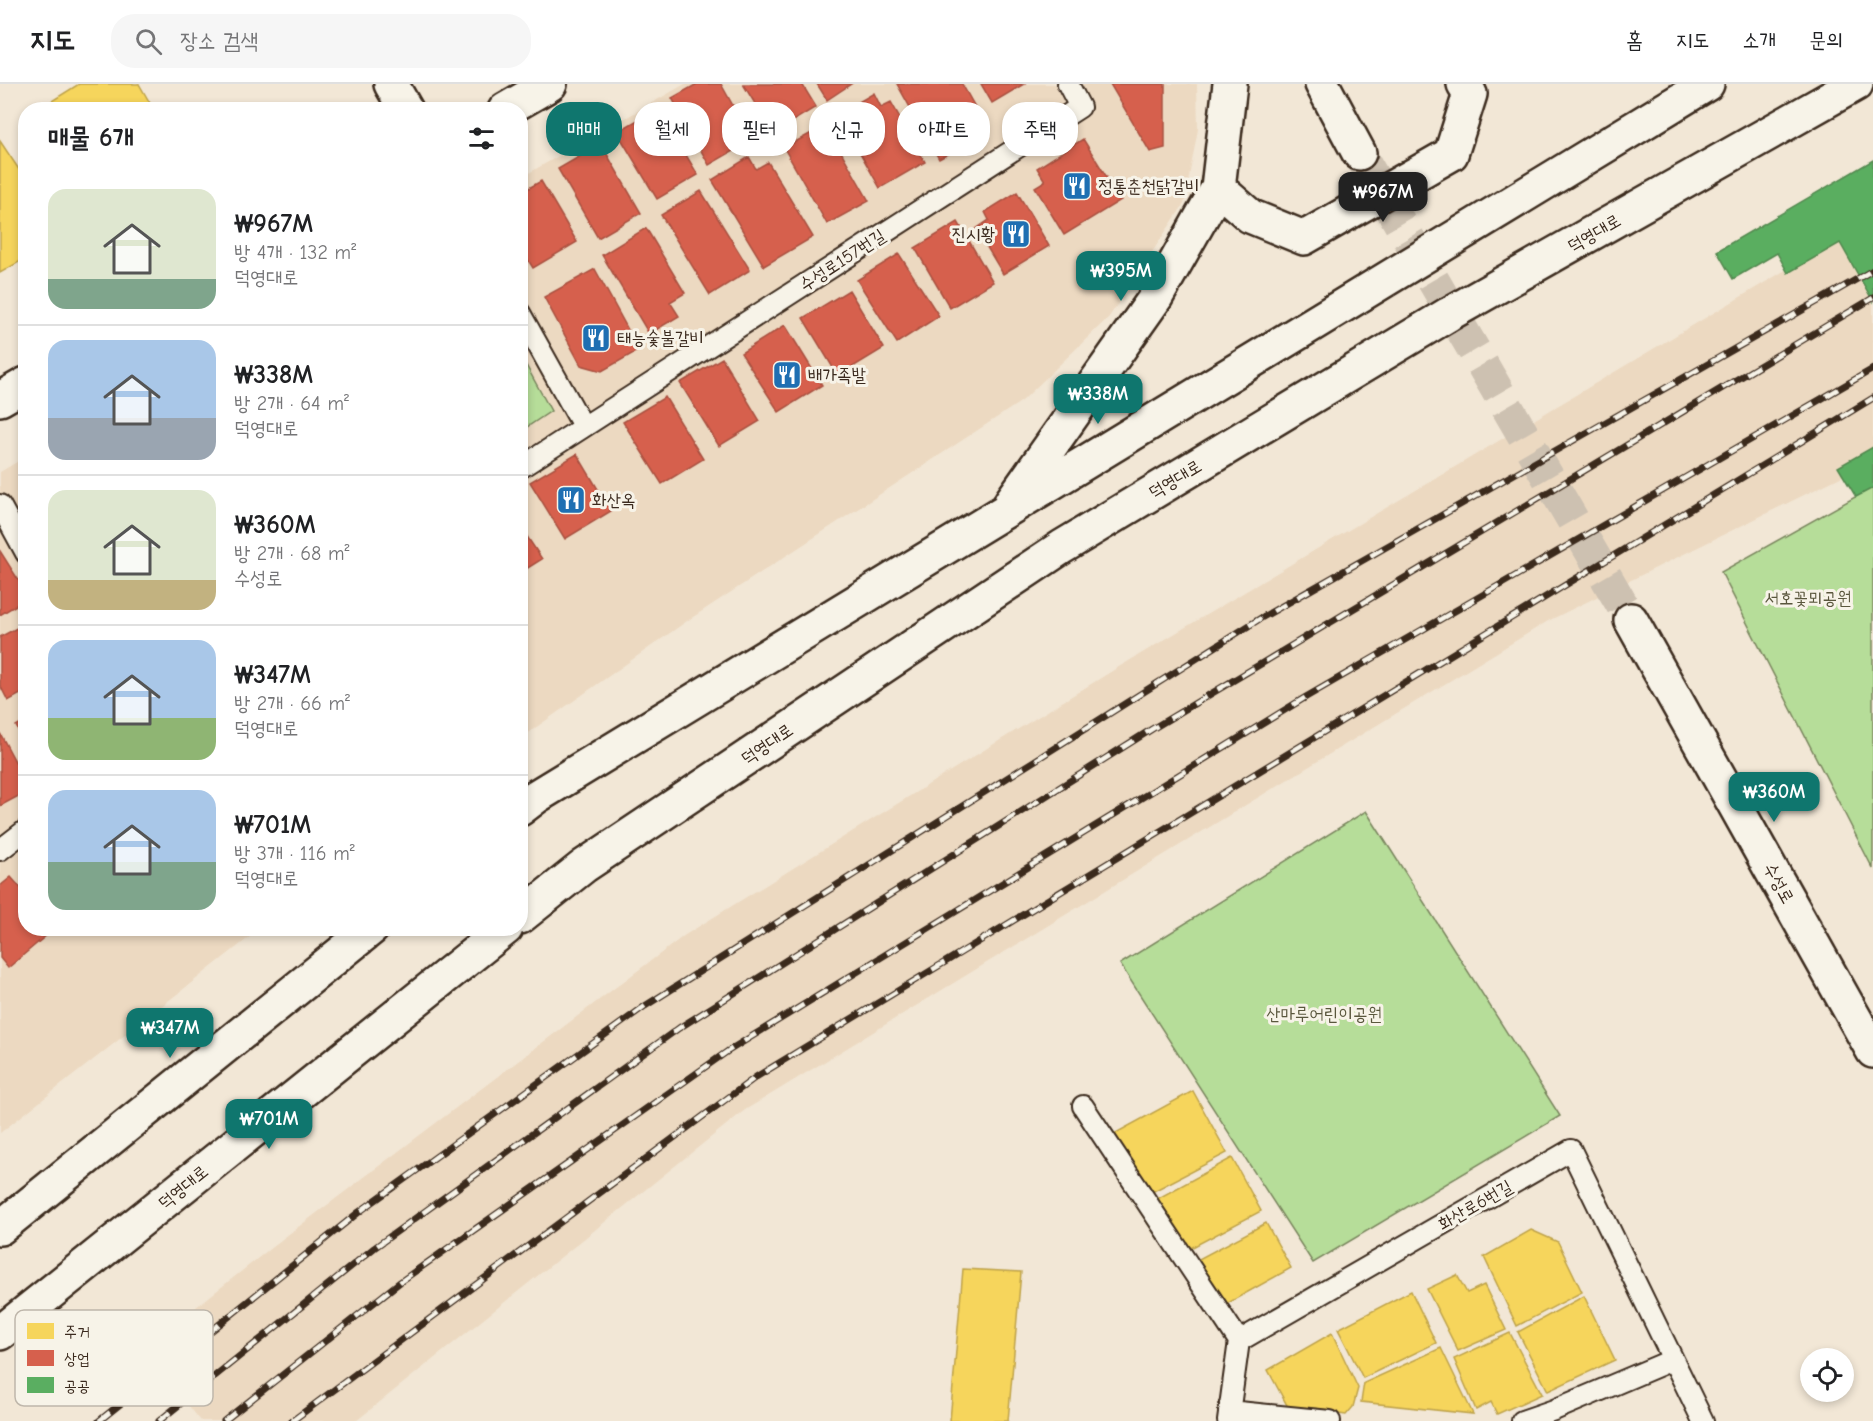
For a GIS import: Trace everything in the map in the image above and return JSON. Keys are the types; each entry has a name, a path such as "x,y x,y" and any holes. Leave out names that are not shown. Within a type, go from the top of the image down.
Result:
{"main road":[{"path":"391,84 401,102"},
{"path":"519,102 550,84"},
{"path":"1004,512 1156,297 1218,188 1230,84"},
{"path":"1322,84 1359,153"},
{"path":"1218,188 1250,216 1304,238 1451,154 1470,94 1464,84"},
{"path":"528,803 1707,84"},
{"name":"덕영대로","path":"528,911 584,866 1062,547 1449,314 1856,84"},
{"path":"0,399 18,389"},
{"name":"수성로","path":"1631,620 1873,1051"},
{"path":"0,1228 362,936"},
{"name":"덕영대로","path":"29,1310 496,936"},
{"name":"덕영대로","path":"0,1333 15,1321"}],"lane":[{"name":"수성로157번길","path":"528,463 1080,107 1068,84"},
{"path":"528,327 583,426"},
{"path":"0,505 18,538"},
{"path":"0,850 18,836"},
{"path":"1083,1106 1239,1341 1228,1416 1330,1421"},
{"name":"화산로6번길","path":"1239,1341 1570,1150 1703,1421"},
{"path":"1522,1421 1554,1410 1672,1360"}],"shaded area":[{"path":"685,84 1197,84 1198,129 1184,204 1109,317 1022,401 687,621 528,733 528,173 559,156 622,156 622,120 634,113 634,156 710,156 710,102 653,102"},
{"path":"1873,218 1873,461 1548,621 745,1110 356,1421 201,1421 189,1406 213,1406 213,1310 192,1310 281,1240 685,935 1117,668"},
{"path":"18,461 18,936 251,936 0,1133 0,472"}],"green space":[{"path":"528,369 551,411 528,426"},
{"name":"서호꽃뫼공원","path":"1873,487 1873,869 1721,572"},
{"name":"산마루어린이공원","path":"1366,811 1560,1116 1313,1263 1120,964"}],"building: 주거":[{"path":"79,84 139,84 149,102 50,102"},
{"path":"0,141 18,168 18,263 0,273"},
{"path":"1193,1091 1227,1153 1148,1194 1112,1135"},
{"path":"1232,1158 1261,1211 1185,1251 1155,1200"},
{"path":"1266,1223 1291,1268 1221,1307 1195,1261"},
{"path":"1531,1230 1558,1242 1582,1292 1517,1326 1484,1257"},
{"path":"963,1269 1021,1272 1008,1421 950,1421"},
{"path":"1457,1275 1467,1293 1484,1285 1506,1330 1458,1351 1427,1289"},
{"path":"1411,1291 1436,1343 1363,1378 1338,1329"},
{"path":"1584,1296 1615,1360 1548,1391 1518,1332"},
{"path":"1332,1333 1358,1388 1353,1407 1346,1415 1288,1407 1268,1370"},
{"path":"1510,1333 1542,1394 1497,1414 1491,1402 1476,1410 1454,1359"},
{"path":"1441,1348 1473,1414 1361,1402 1364,1383"}],"building: 상업":[{"path":"697,84 721,84 731,102 722,102 722,156 724,156 709,165 704,156 710,156 710,102 674,102 672,98"},
{"path":"743,84 802,84 813,102 809,102 809,111 797,118 797,102 754,102"},
{"path":"817,84 851,84 827,100"},
{"path":"897,84 962,84 972,102 907,102"},
{"path":"981,84 1024,84 992,103"},
{"path":"1110,84 1165,84 1165,148 1150,152"},
{"path":"874,93 878,102 859,102"},
{"path":"891,102 897,113 897,156 922,156 925,162 880,188 862,156 885,156 885,105"},
{"path":"634,122 634,156 687,156 698,175 657,199 622,140 622,129"},
{"path":"809,134 809,156 843,156 869,201 827,224 789,156 797,156 797,141"},
{"path":"1083,139 1121,200 1064,235 1035,187 1045,181 1037,168 1056,156 1078,156 1078,142"},
{"path":"580,156 608,156 641,213 598,238 558,169"},
{"path":"749,157 756,169 768,162 813,237 764,266 712,180"},
{"path":"541,181 577,242 533,268 528,260 528,188"},
{"path":"701,191 750,270 710,295 661,215"},
{"path":"1017,192 1049,246 1003,274 976,229 989,220 985,212"},
{"path":"958,222 993,282 950,308 915,248"},
{"path":"646,228 685,293 670,302 679,316 649,334 602,255"},
{"path":"899,254 939,316 897,343 857,280"},
{"path":"595,269 639,350 602,371 581,365 544,297"},
{"path":"849,290 884,348 838,376 803,318"},
{"path":"785,325 822,385 779,412 741,353"},
{"path":"722,358 760,421 719,446 680,383"},
{"path":"665,397 703,459 662,484 623,422"},
{"path":"577,454 611,511 565,539 530,482"},
{"path":"528,538 542,559 528,568"},
{"path":"0,551 18,579 18,604 0,615"},
{"path":"18,627 18,695 8,701 0,685 0,637"},
{"path":"0,733 18,767 18,796 0,806"},
{"path":"11,877 18,885 18,936 46,936 8,968 0,958 0,886"}],"building: 공공":[{"path":"1873,160 1873,301 1840,243 1788,273 1777,253 1733,279 1717,251"},
{"path":"1873,447 1873,488 1856,497 1838,467"}],"tunnel":[{"path":"1359,153 1631,620"}],"railway":[{"path":"213,1329 359,1212 645,1006 1261,618 1873,270"},
{"path":"213,1378 374,1248 679,1028 1152,729 1873,298"},
{"path":"224,1421 400,1282 728,1051 1306,697 1873,369"},
{"path":"292,1421 756,1077 1873,398"},
{"path":"99,1421 118,1406"},
{"path":"159,1421 178,1406"}],"place":[{"name":"정통춘천닭갈비","path":"1077,186"},
{"name":"진시황","path":"1016,234"},
{"name":"태능숯불갈비","path":"596,338"},
{"name":"배가족발","path":"787,375"},
{"name":"화산옥","path":"571,500"}]}
